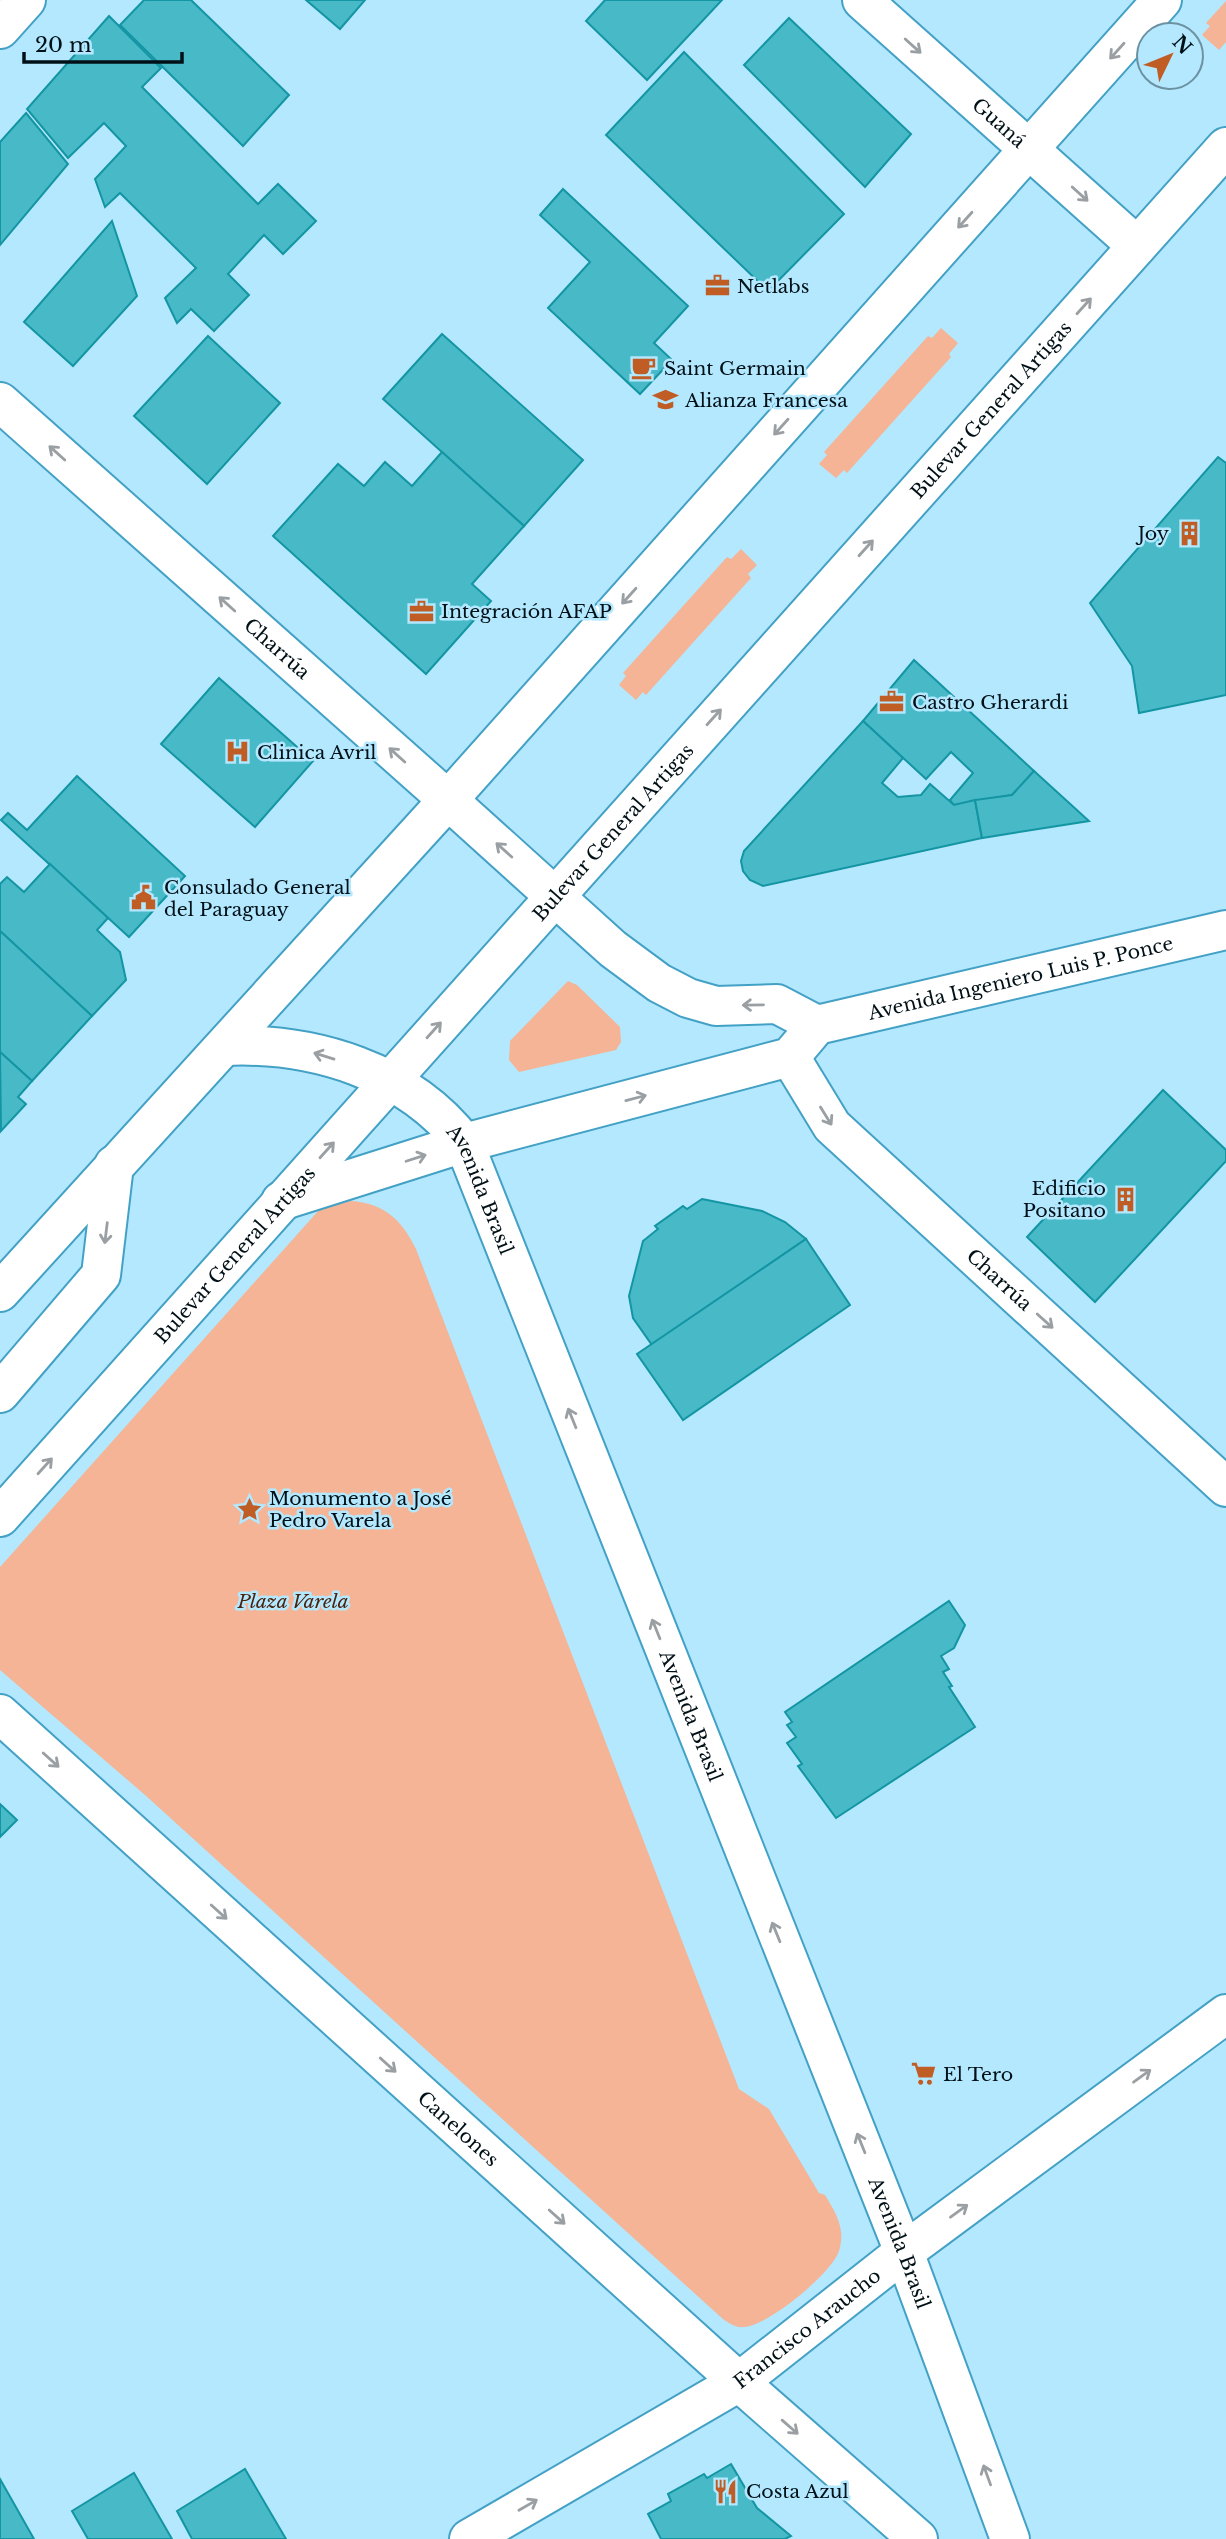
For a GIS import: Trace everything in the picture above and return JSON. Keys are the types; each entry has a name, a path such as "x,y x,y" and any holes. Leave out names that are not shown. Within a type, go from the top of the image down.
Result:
{"street":[{"path":"0,29 26,0"},
{"name":"Guaná","path":"862,0 1137,246"},
{"path":"0,1292 449,800 1162,0"},
{"name":"Bulevar General Artigas","path":"0,1517 388,1080 1226,147"},
{"name":"Charrúa","path":"0,402 554,896"},
{"path":"281,1201 464,1143 790,1058 817,1025 777,1004 716,1006 688,998 659,982 613,948 554,896"},
{"name":"Avenida Ingeniero Luis P. Ponce","path":"817,1025 1226,930"},
{"name":"Avenida Brasil","path":"225,1046 261,1044 309,1051 388,1080 424,1101 448,1121 464,1143 904,2252 1010,2539"},
{"name":"Charrúa","path":"790,1058 832,1126 1226,1487"},
{"path":"0,1393 101,1275 114,1165"},
{"name":"Canelones","path":"0,1714 739,2382 918,2539"},
{"name":"Francisco Araucho","path":"469,2539 739,2382 904,2252 1226,2014"}],"green space":[{"path":"1226,1 1226,42 1219,50 1205,38 1205,32 1210,26 1206,23"},
{"path":"941,328 958,343 949,354 951,357 847,473 844,470 836,478 819,464 827,455 824,452 928,336 932,338"},
{"path":"741,549 757,565 748,574 751,578 646,695 643,692 636,700 619,685 626,676 623,673 727,557 731,559"},
{"path":"568,981 577,985 620,1027 621,1042 616,1050 519,1072 509,1060 510,1041"},
{"name":"Plaza Varela","path":"351,1201 373,1205 391,1215 405,1230 416,1249 739,2089 769,2109 819,2193 825,2195 839,2222 839,2251 825,2272 798,2297 755,2324 738,2327 724,2320 145,1795 0,1670 0,1567 319,1210 331,1204"}],"building":[{"path":"144,0 191,0 289,95 243,146 120,25"},
{"path":"306,0 365,0 340,29"},
{"path":"605,0 722,0 647,80 586,21"},
{"path":"109,16 161,68 142,87 258,204 278,184 316,221 283,254 264,235 228,274 249,295 214,331 191,309 177,323 165,298 196,268 120,193 105,207 95,179 126,146 104,123 68,158 27,109"},
{"path":"789,18 911,134 865,187 744,65"},
{"path":"684,52 844,214 768,291 606,135"},
{"path":"26,113 68,164 0,245 0,142"},
{"path":"563,189 688,306 654,343 672,360 640,394 548,308 590,262 540,215"},
{"path":"112,221 137,296 73,366 24,322"},
{"path":"442,334 583,460 524,526 383,399"},
{"path":"208,336 280,403 207,484 134,416"},
{"path":"442,452 524,526 472,584 491,601 426,674 273,536 338,464 364,486 385,462 412,486"},
{"name":"Joy","path":"1218,457 1226,463 1226,695 1139,713 1132,666 1090,603"},
{"path":"914,660 1034,771 1012,795 954,805 950,800 973,773 951,752 926,779 863,721"},
{"name":"Clinica Avril","path":"219,678 313,761 255,827 161,744"},
{"path":"863,721 903,758 882,783 898,797 921,795 930,784 954,805 975,800 982,838 763,886 750,880 743,871 741,861 744,851"},
{"path":"1034,771 1089,821 982,838 975,800 1012,795"},
{"path":"77,776 185,876 129,937 1,820 8,813 27,830"},
{"path":"50,864 108,918 97,930 120,952 126,980 92,1016 0,931 0,884 7,877 24,892"},
{"path":"0,931 92,1016 32,1081 0,1052"},
{"path":"0,1052 32,1081 18,1097 26,1104 1,1131"},
{"name":"Edificio Positano","path":"1163,1090 1226,1150 1226,1161 1095,1302 1027,1237"},
{"path":"702,1199 762,1211 785,1222 806,1239 652,1345 633,1318 629,1296 643,1241 658,1229 655,1226 683,1206 687,1209"},
{"path":"806,1239 850,1305 683,1420 637,1354"},
{"path":"949,1601 965,1625 954,1648 941,1656 949,1669 943,1672 952,1686 949,1687 975,1727 836,1818 798,1766 802,1764 787,1743 796,1737 787,1725 792,1722 785,1712"},
{"path":"0,1804 17,1820 0,1837"},
{"path":"731,2464 757,2508 791,2536 785,2539 661,2539 648,2514 671,2501 668,2494 704,2474 707,2478"},
{"path":"245,2469 286,2539 192,2539 177,2511"},
{"path":"134,2473 172,2539 88,2539 72,2511"},
{"path":"0,2479 34,2539 0,2539"}],"place":[{"name":"Netlabs","path":"717,286"},
{"name":"Saint Germain","path":"644,368"},
{"name":"Alianza Francesa","path":"665,400"},
{"name":"Joy","path":"1189,533"},
{"name":"Integración AFAP","path":"421,611"},
{"name":"Castro Gherardi","path":"892,702"},
{"name":"Clinica Avril","path":"237,752"},
{"name":"Consulado General del Paraguay","path":"144,898"},
{"name":"Edificio Positano","path":"1126,1199"},
{"name":"Monumento a José Pedro Varela","path":"249,1509"},
{"name":"El Tero","path":"923,2074"},
{"name":"Costa Azul","path":"726,2491"}]}
